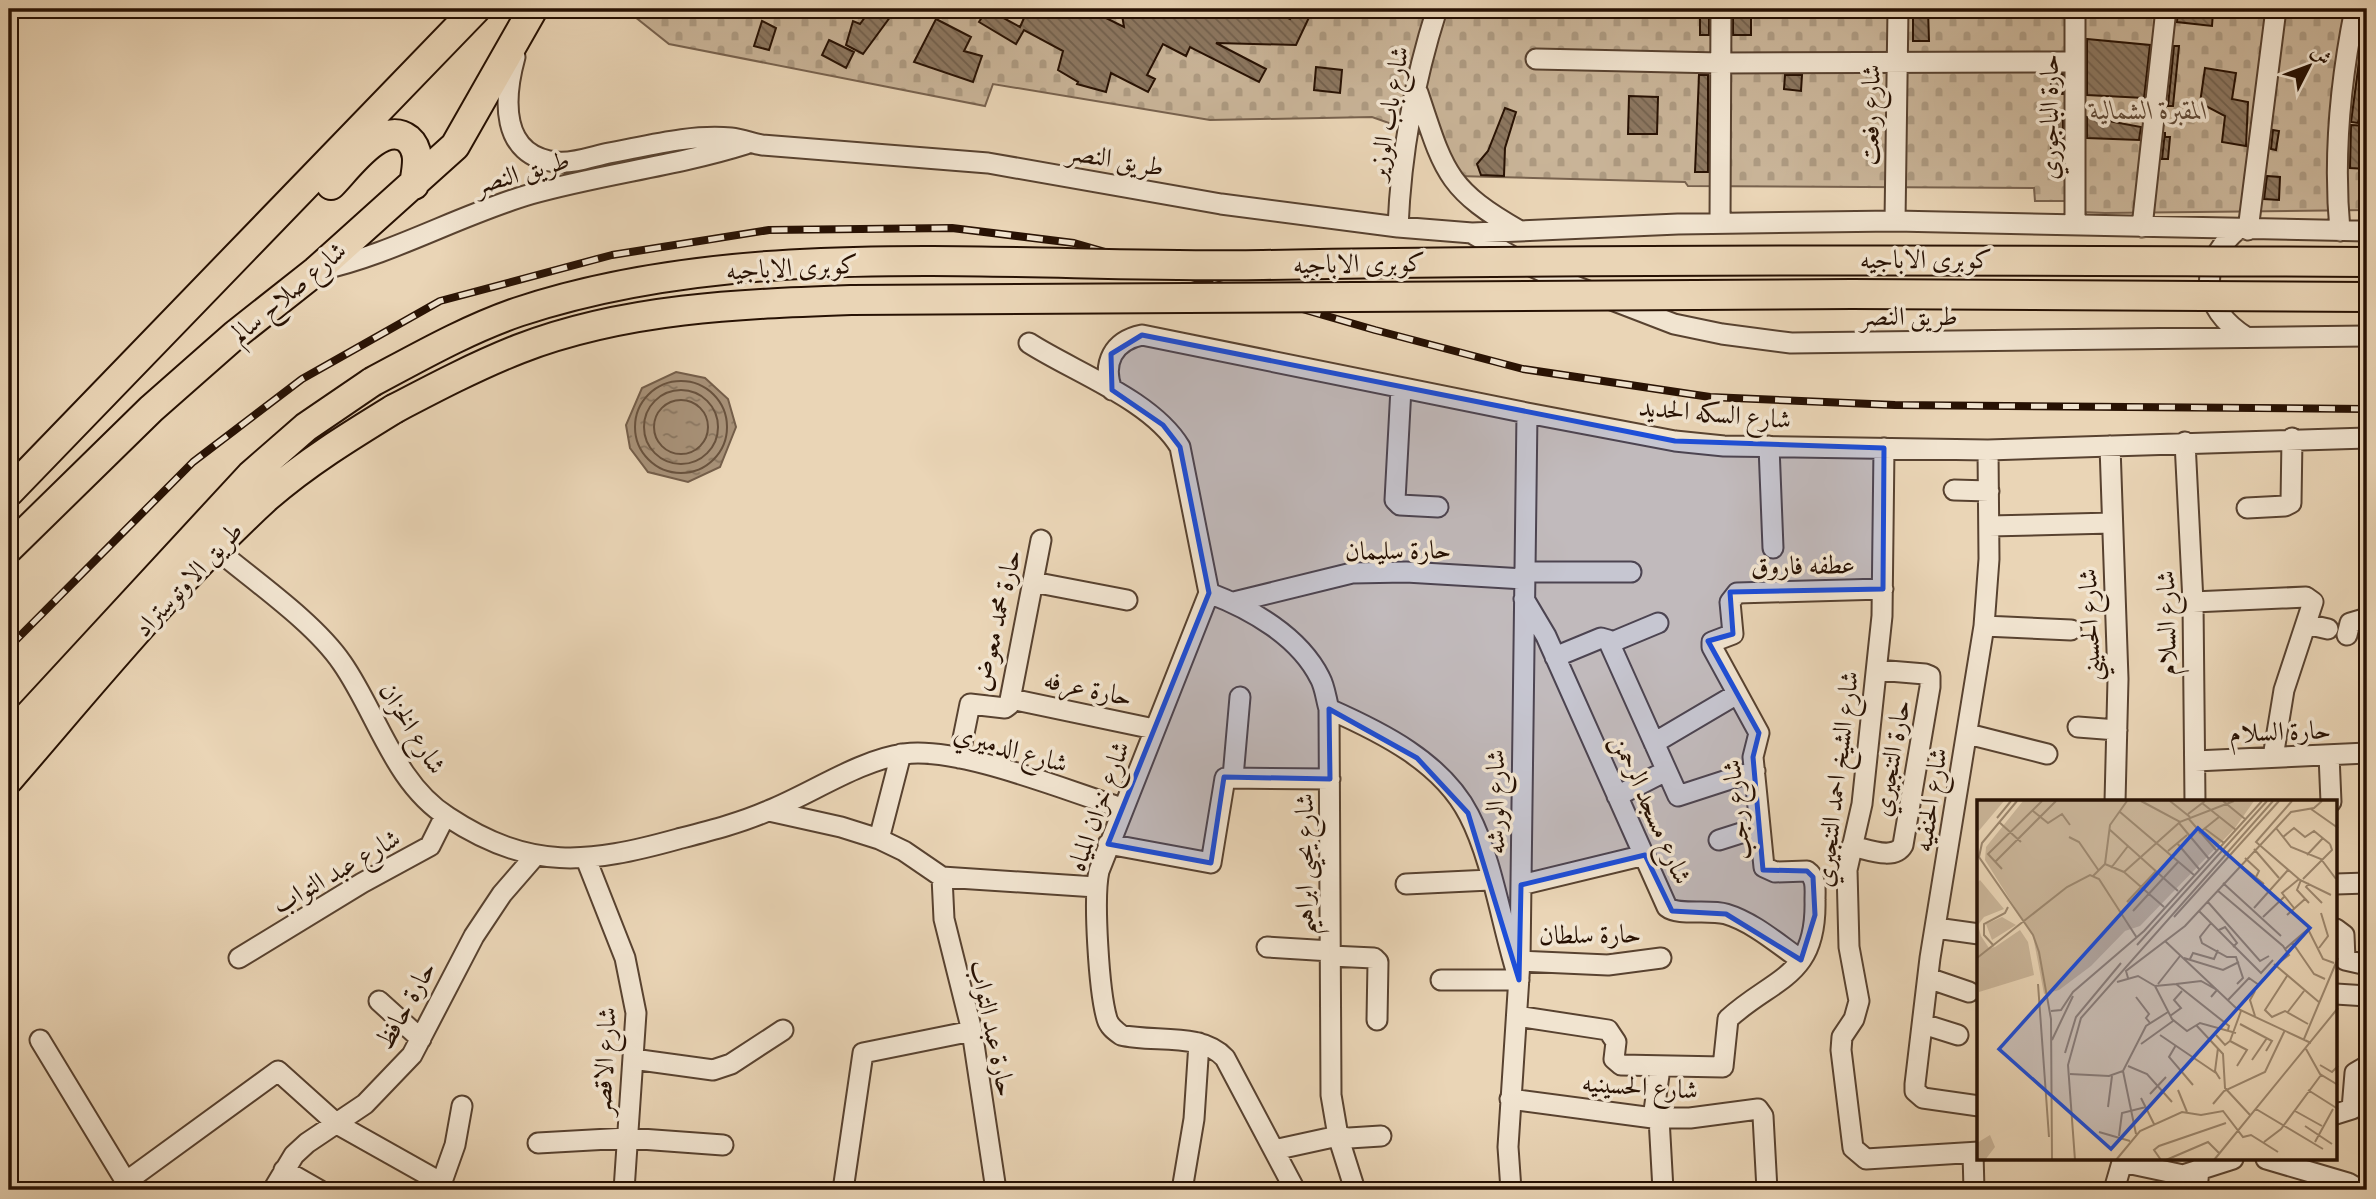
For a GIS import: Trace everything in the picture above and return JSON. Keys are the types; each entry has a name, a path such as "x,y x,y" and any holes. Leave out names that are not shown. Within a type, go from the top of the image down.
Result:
{"highway":[{"path":"9,492 475,9"},
{"name":"شارع صلاح سالم","path":"9,548 151,409 235,335 316,271 455,146 532,9"},
{"path":"269,221 306,205 377,139 388,133 400,134 410,141 416,152 414,185"},
{"name":"كوبرى الاباجيه","path":"372,382 466,332 519,312 604,288 698,273 785,265 892,262 1197,266 1857,259 2367,262"},
{"name":"كوبرى الاباجيه","path":"394,409 519,349 565,334 619,321 760,303 852,300 1852,294 2367,297"},
{"name":"طريق الاوتوستراد","path":"9,737 251,475 306,427 372,382"},
{"name":"طريق الاوتوستراد","path":"9,779 169,596 269,496 324,452 394,409"}],"street":[{"name":"طريق النصر","path":"532,9 515,57 506,104 509,126 521,145 540,158 558,163 653,145 722,138 988,163 1222,204 1398,227 1472,233 1720,223 1895,221 2367,232"},
{"name":"شارع باب الوزير","path":"1398,227 1416,88 1437,9"},
{"path":"1720,223 1721,9"},
{"name":"شارع رفعت","path":"1895,221 1898,9"},
{"name":"حارة الباجوري","path":"2075,9 2075,224"},
{"path":"2141,227 2166,9"},
{"path":"2246,337 2227,325 2215,307 2209,286 2211,264 2221,245 2243,230 2276,9"},
{"path":"2340,231 2334,175 2344,61 2359,30 2355,9"},
{"path":"1536,59 1720,63 2075,62"},
{"path":"1416,88 1445,171 1471,200 1521,232"},
{"name":"طريق النصر","path":"316,271 361,261 478,211 533,194 750,142"},
{"name":"طريق النصر","path":"1472,233 1522,262 1570,284 1674,324 1722,334 1791,343 2367,336"},
{"name":"شارع السكه الحديد","path":"1112,390 1108,378 1111,354 1129,337 1142,335 1527,414 1675,441 1769,446 1988,450 2292,438 2367,438"},
{"path":"1029,343 1112,390 1163,425 1180,447 1209,593"},
{"path":"1401,388 1395,500 1400,505 1438,507"},
{"name":"شارع الورشه","path":"1511,1190 1508,1147 1520,970 1527,414"},
{"path":"2247,508 2285,506 2291,503 2292,438"},
{"name":"شارع السلام","path":"2185,442 2193,602 2195,800"},
{"path":"1769,446 1773,548"},
{"name":"شارع الحسيني","path":"2110,446 2118,651 2115,800"},
{"name":"شارع الشيخ احمد التنجيري","path":"1884,448 1883,589 1877,670 1862,804 1852,846 1846,905 1849,947 1859,1001 1854,1019 1842,1037 1841,1050 1853,1148 1866,1158 1976,1153"},
{"name":"شارع الحنفيه","path":"1977,1106 1923,1098 1915,1091 1928,978 1984,626 1989,526 1988,450"},
{"path":"1954,490 1989,491"},
{"path":"1989,526 2112,523"},
{"name":"حارة محمد معوض","path":"959,758 970,705 1007,708 1011,699 1041,540"},
{"name":"شارع الخزان","path":"215,548 323,640 343,663 404,772 445,816 489,841 536,856 586,859 642,850 769,811"},
{"name":"حارة سليمان","path":"1234,602 1352,573 1418,573 1523,583 1631,572"},
{"path":"1033,582 1126,600"},
{"name":"شارع مسجد الرحمن","path":"1523,583 1617,796 1672,911 1712,911 1726,914 1801,960"},
{"name":"عطفه فاروق","path":"1731,603 1732,597 1743,591 1883,589"},
{"name":"شارع يحيى ابراهيم","path":"1209,593 1234,602 1280,631 1301,651 1320,678 1329,709 1331,1095 1338,1136 1355,1190"},
{"name":"شارع خزان المياه","path":"1209,593 1108,844 1096,887 1106,1010 1113,1029 1131,1037 1209,1045 1225,1058 1295,1190"},
{"path":"2193,602 2306,597 2314,602 2284,690 2273,757"},
{"name":"شارع رجب","path":"1660,1068 1723,1067 1728,1019 1786,979 1801,960 1814,923 1813,877 1807,871 1775,872 1765,867 1753,752 1759,733 1711,645 1714,639 1732,634 1731,603"},
{"path":"2347,635 2350,623 2367,618"},
{"path":"1610,643 1658,623"},
{"path":"2306,624 2328,629"},
{"path":"1984,626 2071,630"},
{"path":"1555,657 1601,638 1610,643 1675,791 1683,797 1721,779 1755,771"},
{"name":"حارة التنجيري","path":"1852,846 1891,854 1897,853 1903,845 1930,687 1930,676 1925,674 1877,670"},
{"path":"1654,743 1737,694"},
{"path":"1233,777 1240,697"},
{"name":"حارة عرفه","path":"1011,699 1154,729"},
{"path":"1329,709 1396,743 1436,773 1453,791 1468,813 1479,838 1520,970"},
{"path":"2078,727 2117,730"},
{"path":"1968,734 2047,754"},
{"name":"شارع الدميري","path":"769,811 901,754 923,752 959,758 1122,808"},
{"name":"حارة السلام","path":"2195,761 2367,753"},
{"path":"879,839 901,754"},
{"path":"2329,755 2331,800"},
{"path":"1617,796 1666,771"},
{"path":"1108,844 1211,863 1224,779 1330,779"},
{"path":"769,811 841,827 879,839 942,877 1096,887"},
{"name":"شارع عبد التواب","path":"239,958 362,883 430,846 445,816"},
{"path":"1719,840 1760,827"},
{"path":"1521,885 1645,855"},
{"name":"حارة حافظ","path":"273,1190 284,1170 307,1143 337,1124 390,1081 421,1039 474,936 502,894 536,856"},
{"name":"شارع الاقصر","path":"586,859 625,958 636,1013 624,1190"},
{"name":"حارة عبد التواب","path":"942,877 941,898 948,940 972,1031 996,1190"},
{"path":"1406,884 1490,880"},
{"path":"2338,884 2367,883"},
{"path":"1936,928 1977,934"},
{"path":"2338,930 2344,934 2345,960 2367,965"},
{"path":"1267,947 1374,958 1378,962 1377,1020"},
{"name":"حارة سلطان","path":"1441,981 1520,970 1608,965 1661,958"},
{"path":"1928,978 1969,992"},
{"path":"2338,994 2367,996"},
{"path":"379,1001 421,1039"},
{"path":"1517,1016 1608,1030 1615,1037 1614,1059 1618,1064 1660,1068 1656,1118 1663,1190"},
{"path":"1923,1024 1958,1035"},
{"path":"633,1059 713,1070 731,1065 783,1030"},
{"path":"843,1190 863,1053 972,1031"},
{"path":"40,1040 129,1185 278,1071 337,1124 440,1188 455,1145 462,1106"},
{"path":"1182,1190 1194,1119 1199,1043"},
{"path":"2338,1113 2352,1109 2355,1073 2367,1066"},
{"name":"شارع الحسينيه","path":"1510,1099 1656,1118 1690,1118 1753,1108 1763,1116 1768,1190"},
{"path":"1274,1150 1338,1136 1381,1136"},
{"path":"538,1143 627,1138 723,1145"},
{"path":"1975,1190 1976,1153"},
{"path":"2114,1190 2123,1161 2183,1175 2231,1160"},
{"path":"2269,1160 2348,1183 2360,1190"},
{"path":"2197,1190 2199,1169"},
{"path":"284,1170 319,1190"}],"highlighted area":[{"path":"1142,335 1675,441 1884,448 1883,589 1730,592 1733,634 1708,641 1759,733 1753,757 1763,870 1807,871 1813,877 1815,915 1801,960 1726,914 1672,911 1645,855 1521,885 1519,980 1468,813 1417,758 1329,709 1330,779 1224,777 1211,863 1108,844 1209,593 1180,447 1163,425 1112,390 1111,354"}],"green space":[{"name":"المقبرة الشمالية","path":"625,9 2367,9 2367,210 2105,213 2082,212 2082,201 2035,201 2034,188 1688,186 1685,182 1457,176 1440,141 1372,117 1210,120 993,84 985,106 669,44"}],"water":[{"path":"676,372 705,378 728,399 736,427 720,467 688,482 648,472 630,448 626,425 642,388"}],"building":[{"path":"871,9 896,9 863,54 846,45 853,21 860,24"},
{"path":"987,9 1020,27 1028,9 1075,9 1098,14 1124,27 1121,9 1269,9 1290,19 1295,9 1313,9 1296,45 1216,43 1266,69 1259,82 1190,47 1186,56 1163,44 1147,75 1155,79 1148,92 1111,73 1106,92 1077,84 1078,82 1058,70 1063,51 1024,30 1016,44 979,22"},
{"path":"1700,9 1709,9 1709,35 1700,35"},
{"path":"1913,9 1928,9 1929,41 1913,41"},
{"path":"2178,9 2213,12 2212,26 2177,22"},
{"path":"1733,13 1751,13 1751,35 1733,35"},
{"path":"936,19 971,37 964,51 982,56 973,82 914,62"},
{"path":"762,21 776,28 769,50 754,46"},
{"path":"2367,38 2367,87 2358,123 2351,122 2362,39"},
{"path":"2087,39 2150,45 2144,98 2087,95"},
{"path":"829,40 854,52 846,68 822,55"},
{"path":"2174,46 2179,46 2173,106 2168,106"},
{"path":"1316,67 1342,70 1340,93 1314,90"},
{"path":"2205,68 2236,73 2232,99 2248,102 2246,146 2222,142 2225,116 2200,103"},
{"path":"2051,74 2063,74 2063,94 2051,93"},
{"path":"1699,75 1708,75 1708,172 1695,172"},
{"path":"1785,75 1802,75 1801,91 1784,89"},
{"path":"1629,96 1658,97 1657,134 1628,134"},
{"path":"1505,108 1516,112 1505,148 1504,176 1481,175 1477,164 1488,151"},
{"path":"2051,109 2063,112 2063,151 2051,151"},
{"path":"2087,117 2141,127 2139,140 2087,138"},
{"path":"2351,125 2367,126 2367,169 2350,168"},
{"path":"2273,130 2279,131 2276,150 2271,149"},
{"path":"2165,132 2165,137 2170,137 2168,159 2162,159"},
{"path":"2267,176 2280,177 2279,200 2264,199"}],"railway":[{"path":"9,647 193,462 302,379 440,301 612,255 769,230 952,228 1074,243 1375,330 1523,369 1710,397 1895,405 2367,409"}]}
